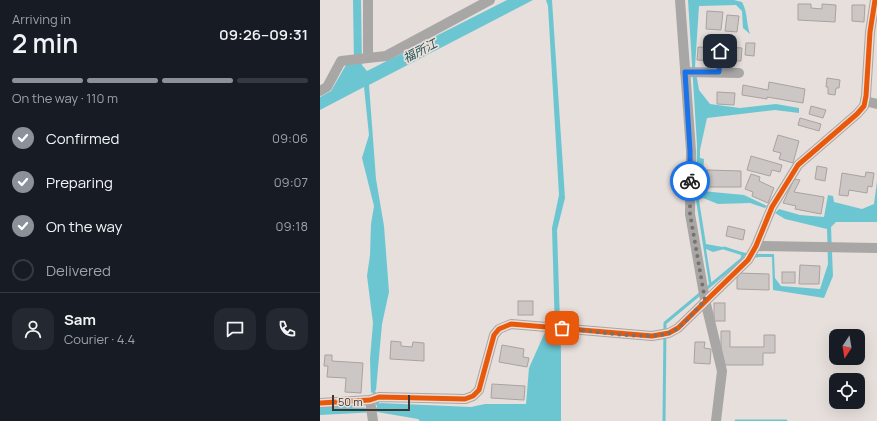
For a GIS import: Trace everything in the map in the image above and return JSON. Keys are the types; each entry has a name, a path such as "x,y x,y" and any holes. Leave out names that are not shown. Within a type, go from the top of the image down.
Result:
{"street":[{"path":"368,0 368,57"},
{"path":"320,91 327,87 341,61 386,56 490,0"},
{"path":"680,0 691,72 690,214 705,300 722,371 716,419"},
{"path":"320,403 374,400 465,399 473,396 479,390 494,335 499,328 511,324 652,336 665,334 678,328 752,252 772,207 798,165 857,114 864,106 870,32 875,0"},
{"path":"719,72 721,40"},
{"path":"691,72 739,73"},
{"path":"865,101 877,104"},
{"path":"752,252 824,247 877,248"},
{"path":"373,418 374,400"}],"water":[{"name":"福所江","path":"353,0 361,0 362,65 367,71 507,0 533,0 369,85 376,179 384,226 389,292 382,324 376,390 371,393 370,359 373,323 367,276 374,206 362,158 369,135 364,87 320,110 320,97 331,91 346,65 354,64"},
{"path":"546,0 552,0 565,198 557,230 561,353 561,421 420,421 418,419 377,412 320,415 320,407 356,405 369,409 376,408 380,403 471,407 485,404 526,404 529,368 545,332 555,332 552,228 559,195 548,6"},
{"path":"688,0 734,0 742,2 746,14 750,34 743,28 742,11 736,5 699,6 695,67 699,90 710,104 740,108 776,104 799,108 799,113 775,110 707,118 700,150 700,158 704,159 702,191 744,195 767,206 765,208 750,203 718,204 703,198 699,200 706,244 728,248 713,252 706,249 712,286 709,284 696,200 697,145"},
{"path":"877,181 877,222 836,222 831,227 833,276 824,298 773,290 772,257 756,257 757,254 774,254 775,278 781,286 820,289 828,264 827,229 785,219 775,213 779,209 800,215 824,217 828,195 833,196 834,202 862,209 874,204"}],"building":[{"path":"798,4 811,4 811,8 822,9 822,4 836,5 835,22 798,20"},
{"path":"852,5 865,5 864,22 852,21"},
{"path":"707,11 723,12 721,30 706,29"},
{"path":"727,15 739,16 737,32 725,31"},
{"path":"746,43 755,43 754,56 745,55"},
{"path":"698,47 714,48 713,61 697,60"},
{"path":"728,47 742,48 741,61 727,61"},
{"path":"827,78 840,80 839,88 836,88 835,95 828,94 828,87 826,87"},
{"path":"769,82 805,89 803,103 767,97 767,99 742,95 743,85 768,90"},
{"path":"717,92 735,93 734,105 717,104"},
{"path":"811,106 826,110 823,118 809,114"},
{"path":"800,118 821,124 819,131 798,125"},
{"path":"778,135 799,141 793,163 779,159 781,153 773,151"},
{"path":"751,156 782,165 780,172 772,170 770,176 747,170"},
{"path":"817,166 827,168 825,181 815,179"},
{"path":"707,170 741,171 741,187 707,187"},
{"path":"866,172 874,173 872,187 868,186 867,193 849,190 848,196 839,195 842,173 865,177"},
{"path":"751,174 760,177 759,181 774,188 768,203 752,196 753,192 745,189"},
{"path":"794,179 800,180 794,192 824,197 821,214 795,209 796,206 783,203"},
{"path":"728,226 745,230 743,240 726,236"},
{"path":"800,265 820,266 819,284 799,284"},
{"path":"782,272 795,272 795,283 782,283"},
{"path":"737,273 769,274 769,290 737,289"},
{"path":"518,301 533,301 533,315 518,315"},
{"path":"714,303 725,303 725,321 714,321"},
{"path":"721,331 730,331 730,347 764,347 764,335 775,335 775,353 763,353 763,365 725,365 721,348"},
{"path":"391,341 401,342 401,346 412,347 413,342 424,343 424,361 390,359"},
{"path":"695,342 705,342 704,348 711,349 710,364 694,363"},
{"path":"502,345 524,349 523,357 529,358 527,367 499,362"},
{"path":"325,355 332,355 332,361 363,363 361,393 345,392 346,378 327,377 328,366 324,366"},
{"path":"492,384 525,386 524,400 491,398"}],"waterway":[{"path":"724,248 743,254"},
{"path":"664,421 665,323 742,259 743,254 757,256"},
{"path":"374,392 378,405"},
{"path":"736,421 786,421"}],"cycle path":[{"path":"320,403 370,400 379,397 465,399 473,396 479,390 494,335 499,329 511,324 652,336 669,333 678,328 748,260 756,246 772,207 798,165 857,114 864,106 870,32 875,0"}],"way so far":[{"path":"562,328 652,336 669,333 678,328 705,300 690,214 690,181"}],"route":[{"path":"690,181 690,151 685,72 719,72 720,51"}]}
